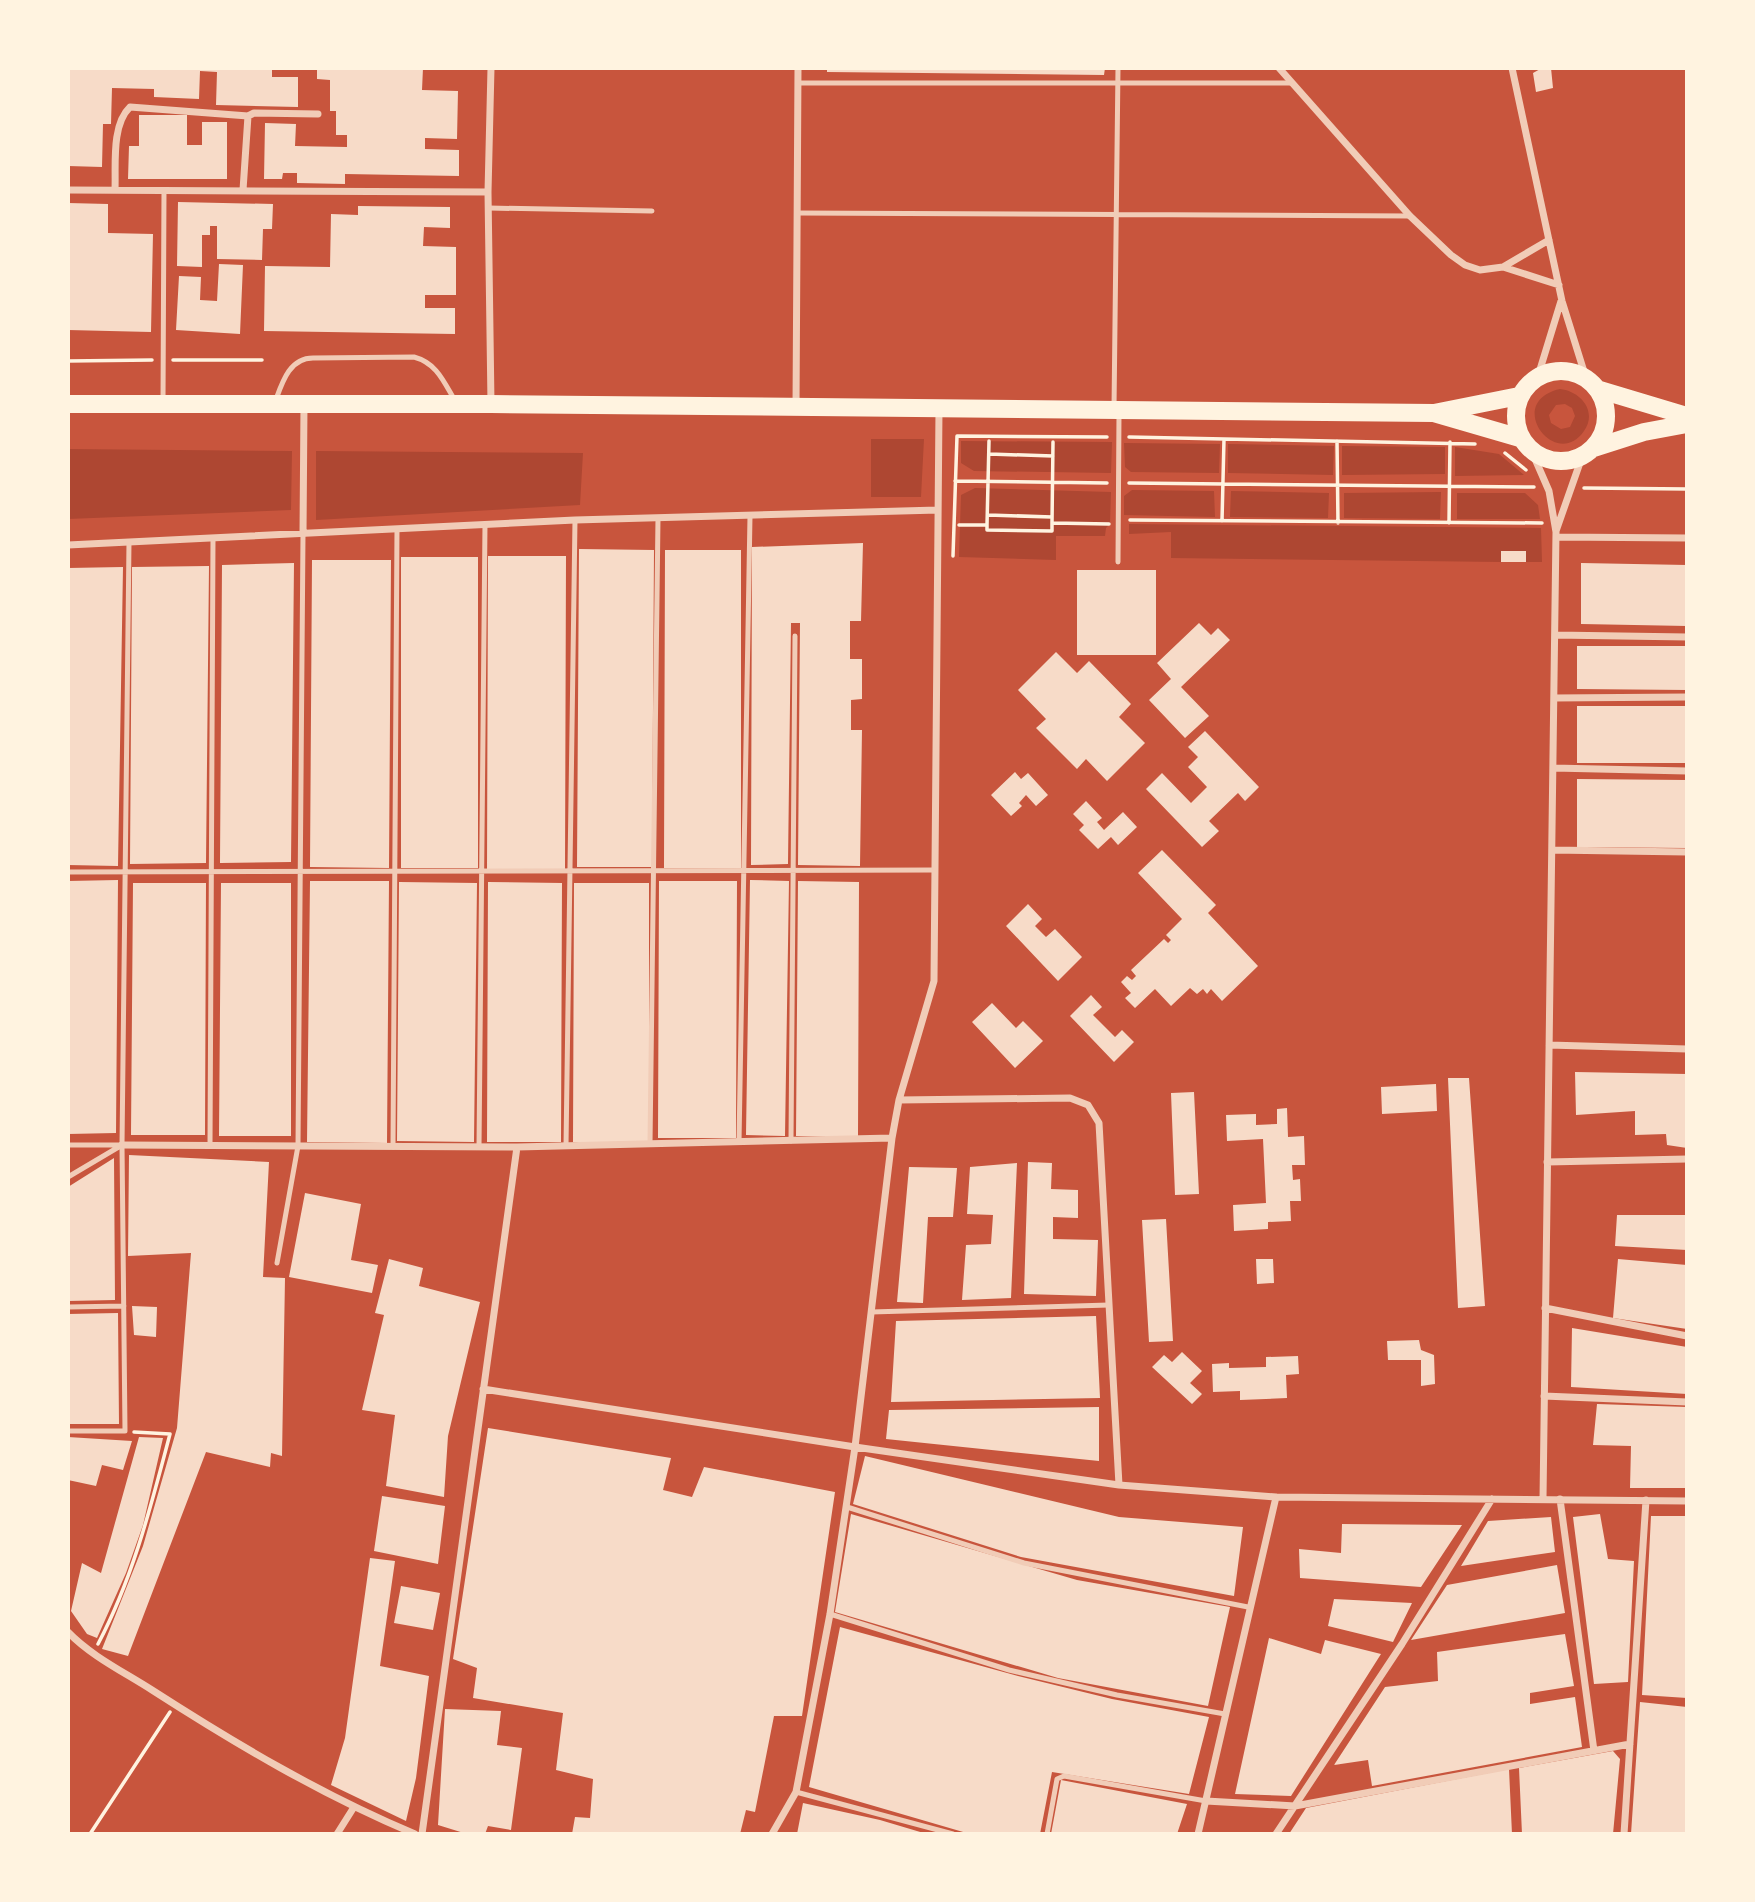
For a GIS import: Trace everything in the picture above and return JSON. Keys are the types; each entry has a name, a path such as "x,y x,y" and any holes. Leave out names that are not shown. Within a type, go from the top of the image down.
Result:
{"main road":[{"path":"68,404 491,404 1434,414 1519,396 1538,376 1562,370 1592,384 1687,416"},
{"path":"1588,452 1602,435 1606,419 1604,404 1592,384"},
{"path":"1519,396 1516,424 1520,438 1532,452 1556,462 1644,432 1687,424"},
{"path":"1434,414 1520,438"}],"street":[{"path":"491,68 488,192 491,404"},
{"path":"796,408 798,68"},
{"path":"1279,68 1410,216 1465,265 1480,270 1503,267 1549,240"},
{"path":"1512,68 1562,301 1592,384"},
{"path":"115,190 118,134 124,113 130,107 248,117 254,113 318,114"},
{"path":"243,190 248,117"},
{"path":"68,190 488,192"},
{"path":"1503,267 1559,285"},
{"path":"1538,376 1562,301"},
{"path":"303,534 304,405"},
{"path":"772,1834 796,1792 830,1614 855,1447 892,1138 899,1100 934,981 939,410"},
{"path":"1532,452 1549,491 1556,534 1543,1499"},
{"path":"1556,534 1588,452"},
{"path":"68,545 575,520 938,510"},
{"path":"1556,534 1687,538"},
{"path":"1555,635 1687,637"},
{"path":"1554,698 1687,697"},
{"path":"1553,768 1687,771"},
{"path":"1552,850 1687,852"},
{"path":"1549,1045 1687,1049"},
{"path":"899,1100 1070,1098 1088,1105 1099,1123 1119,1485"},
{"path":"122,1144 517,1147 892,1138"},
{"path":"422,1834 517,1147"},
{"path":"1547,1162 1687,1159"},
{"path":"1545,1308 1687,1336"},
{"path":"484,1389 1119,1485 1276,1497 1687,1501"},
{"path":"1544,1396 1687,1402"},
{"path":"1198,1834 1248,1607 1276,1497"},
{"path":"1276,1834 1492,1499"},
{"path":"1560,1499 1594,1751"},
{"path":"1625,1834 1646,1500"},
{"path":"68,1632 94,1653 175,1705 315,1789 415,1834"},
{"path":"1206,1801 1295,1806 1630,1744"},
{"path":"337,1834 354,1807"}],"lane":[{"path":"1118,68 1118,562"},
{"path":"798,83 1292,83"},
{"path":"162,405 164,191"},
{"path":"489,208 652,211"},
{"path":"797,213 1410,216"},
{"path":"274,404 292,366 305,358 414,358 433,365 458,404"},
{"path":"739,1142 750,516"},
{"path":"650,1144 658,518"},
{"path":"566,1146 575,520"},
{"path":"479,1147 485,524"},
{"path":"393,1147 397,528"},
{"path":"277,1263 298,1146 303,534"},
{"path":"210,1145 213,538"},
{"path":"68,1431 125,1432 122,1144 129,542"},
{"path":"791,1141 796,636"},
{"path":"68,872 935,870"},
{"path":"68,1145 122,1144"},
{"path":"68,1177 122,1144"},
{"path":"68,1307 124,1306"},
{"path":"871,1312 1109,1306"},
{"path":"847,1507 1024,1563 1248,1607"},
{"path":"830,1614 1009,1670 1117,1695 1225,1714"},
{"path":"1047,1834 1057,1779 1064,1776 1206,1801"},
{"path":"796,1792 953,1834"}],"path":[{"path":"953,556 957,436 1450,442 1482,445"},
{"path":"1222,521 1224,439"},
{"path":"989,441 987,530 1052,531 1053,442"},
{"path":"1337,441 1338,523"},
{"path":"1449,523 1450,442"},
{"path":"1499,449 1530,474 1538,495"},
{"path":"988,454 1053,456"},
{"path":"955,481 1536,487"},
{"path":"1572,488 1687,489"},
{"path":"1543,513 1545,535"},
{"path":"988,514 1111,524 1118,520 1544,523"},
{"path":"959,525 987,525"},
{"path":"94,1653 125,1585 145,1527 170,1434 125,1432"},
{"path":"90,1834 175,1705"}],"shaded area":[{"path":"1560,389 1574,394 1585,403 1589,416 1588,424 1573,442 1560,444 1549,439 1540,430 1535,419 1536,407 1544,396","holes":["1565,404 1572,408 1575,416 1570,427 1561,429 1551,423 1549,415 1556,405"]},
{"path":"871,439 924,439 921,497 871,497"},
{"path":"961,441 1112,442 1111,473 974,471 961,463"},
{"path":"1124,443 1220,444 1219,473 1131,472 1125,467"},
{"path":"1228,444 1334,446 1333,475 1228,473"},
{"path":"1342,446 1445,447 1445,474 1342,475"},
{"path":"1455,447 1499,454 1524,475 1455,476"},
{"path":"68,449 292,451 291,510 68,519"},
{"path":"316,451 583,453 580,505 316,520"},
{"path":"975,488 1111,492 1110,524 1106,528 1105,536 1056,536 1056,560 959,557 961,495"},
{"path":"1132,490 1214,491 1215,517 1124,515 1124,496"},
{"path":"1231,491 1329,493 1328,518 1230,517"},
{"path":"1441,492 1440,519 1344,518 1344,493"},
{"path":"1457,493 1525,493 1538,505 1540,519 1457,519"},
{"path":"1129,524 1541,528 1542,562 1526,562 1525,551 1502,551 1501,562 1171,558 1171,532 1129,534"}],"building":[{"path":"68,68 272,68 272,77 298,77 298,107 216,105 217,72 200,71 199,99 154,97 154,89 112,88 111,124 103,124 102,167 68,166"},
{"path":"317,68 423,68 422,90 458,91 457,139 425,138 425,149 459,150 459,176 345,174 345,184 297,183 297,173 283,173 282,179 264,179 265,123 296,124 295,146 347,147 347,135 336,135 336,111 330,111 330,80 317,79"},
{"path":"827,68 1105,68 1104,75 827,72"},
{"path":"1542,68 1551,68 1553,88 1536,92 1533,73"},
{"path":"139,115 187,115 187,145 202,145 202,122 227,122 227,179 128,179 129,146 139,146"},
{"path":"178,202 273,204 272,229 263,229 262,260 217,259 217,226 210,226 210,235 202,235 202,267 177,266"},
{"path":"68,203 108,204 108,233 153,234 151,332 68,330"},
{"path":"358,206 450,207 450,228 424,227 423,246 456,247 456,295 425,295 425,308 455,308 455,334 264,331 265,266 330,267 331,214 358,215"},
{"path":"219,264 243,265 240,334 176,330 179,276 201,277 200,300 217,301"},
{"path":"863,543 861,621 850,621 850,659 862,659 862,699 851,700 851,730 862,730 860,866 798,865 800,623 791,623 788,864 751,865 752,547"},
{"path":"579,549 654,550 652,867 577,867"},
{"path":"665,550 741,550 741,868 664,868"},
{"path":"1501,551 1526,551 1526,562 1501,562"},
{"path":"488,556 566,556 565,870 487,870"},
{"path":"401,557 478,557 478,868 401,868"},
{"path":"312,560 391,560 389,868 310,867"},
{"path":"294,563 291,862 220,863 222,565"},
{"path":"1581,563 1687,565 1687,626 1581,624"},
{"path":"209,566 206,863 130,864 132,567"},
{"path":"123,567 118,866 68,865 68,568"},
{"path":"1077,570 1156,570 1156,655 1077,655"},
{"path":"1199,623 1211,635 1218,628 1230,640 1181,687 1209,716 1185,738 1149,700 1171,679 1157,663"},
{"path":"1577,646 1687,646 1687,690 1577,689"},
{"path":"1056,652 1077,673 1089,661 1131,704 1119,717 1145,743 1107,781 1086,759 1077,769 1036,728 1046,719 1018,690"},
{"path":"1577,706 1687,706 1687,763 1577,763"},
{"path":"1205,731 1259,787 1245,801 1238,793 1209,821 1219,831 1202,847 1146,789 1162,773 1191,803 1207,787 1188,767 1198,757 1188,747"},
{"path":"1015,772 1021,779 1028,773 1048,795 1036,806 1026,795 1019,803 1022,806 1011,816 991,795"},
{"path":"1577,779 1687,780 1687,848 1577,847"},
{"path":"1086,801 1102,818 1097,822 1104,830 1123,812 1137,827 1118,845 1111,837 1098,849 1079,830 1084,825 1073,814"},
{"path":"1162,850 1216,905 1208,913 1258,966 1222,1001 1211,989 1207,994 1203,989 1197,994 1190,988 1171,1006 1155,989 1135,1008 1125,998 1131,993 1121,982 1127,976 1132,980 1136,976 1131,970 1164,939 1168,943 1171,940 1166,935 1182,919 1138,873"},
{"path":"118,880 116,1133 68,1134 68,881"},
{"path":"750,880 789,881 785,1136 746,1135"},
{"path":"310,881 389,881 387,1143 307,1142"},
{"path":"659,881 737,881 736,1138 658,1138"},
{"path":"798,881 859,882 858,1137 796,1136"},
{"path":"399,882 477,883 474,1142 397,1141"},
{"path":"488,882 562,883 561,1142 487,1142"},
{"path":"133,883 206,883 205,1135 131,1135"},
{"path":"221,883 291,883 291,1136 219,1136"},
{"path":"574,883 649,883 649,1142 573,1142"},
{"path":"1028,904 1042,919 1035,926 1046,937 1055,929 1082,957 1058,981 1006,926"},
{"path":"1091,995 1102,1007 1093,1015 1115,1037 1122,1030 1134,1042 1114,1062 1070,1016"},
{"path":"992,1003 1016,1028 1023,1021 1043,1041 1015,1068 972,1022"},
{"path":"1575,1072 1687,1074 1687,1148 1667,1145 1666,1134 1635,1135 1635,1111 1576,1115"},
{"path":"1448,1078 1469,1078 1485,1306 1458,1308"},
{"path":"1436,1084 1437,1111 1382,1114 1381,1087"},
{"path":"1194,1092 1199,1194 1175,1195 1171,1093"},
{"path":"1287,1108 1288,1137 1304,1136 1305,1165 1292,1165 1293,1180 1300,1179 1301,1201 1290,1201 1291,1221 1268,1222 1268,1229 1234,1231 1233,1205 1266,1203 1263,1139 1227,1141 1226,1115 1256,1114 1256,1125 1277,1124 1277,1109"},
{"path":"129,1155 269,1162 263,1277 285,1278 282,1456 271,1453 270,1467 206,1452 128,1656 102,1649 143,1546 177,1428 191,1253 128,1256"},
{"path":"114,1158 115,1300 68,1301 68,1187"},
{"path":"1028,1162 1052,1163 1051,1189 1078,1190 1078,1218 1053,1217 1053,1239 1098,1240 1096,1296 1024,1294"},
{"path":"1017,1163 1011,1298 962,1300 966,1245 991,1244 993,1215 967,1214 970,1167"},
{"path":"909,1167 957,1168 953,1217 928,1217 923,1303 897,1302"},
{"path":"305,1193 361,1204 351,1260 378,1265 372,1293 289,1277"},
{"path":"1617,1215 1687,1215 1687,1250 1615,1246"},
{"path":"1166,1219 1173,1341 1149,1342 1142,1220"},
{"path":"389,1259 423,1268 419,1286 480,1302 448,1436 444,1497 386,1486 395,1415 362,1410 384,1315 375,1313"},
{"path":"1256,1259 1273,1259 1274,1283 1257,1284"},
{"path":"1618,1259 1687,1265 1687,1329 1613,1318"},
{"path":"132,1306 157,1307 156,1337 134,1335"},
{"path":"118,1313 119,1424 68,1424 68,1314"},
{"path":"1096,1316 1100,1398 891,1402 896,1321"},
{"path":"1572,1328 1687,1347 1687,1394 1571,1387"},
{"path":"1419,1340 1421,1350 1434,1355 1435,1384 1421,1386 1421,1360 1388,1360 1387,1341"},
{"path":"1182,1352 1202,1371 1190,1383 1202,1394 1192,1404 1152,1367 1164,1355 1172,1362"},
{"path":"1298,1356 1299,1374 1286,1375 1287,1398 1240,1400 1240,1391 1213,1392 1212,1364 1229,1363 1229,1368 1266,1367 1266,1357"},
{"path":"1597,1404 1687,1407 1687,1488 1630,1488 1631,1446 1593,1445"},
{"path":"1099,1407 1099,1461 886,1439 889,1410"},
{"path":"488,1428 671,1458 663,1490 692,1497 704,1467 835,1492 802,1716 774,1716 755,1812 746,1810 740,1834 572,1834 575,1817 590,1818 593,1779 556,1770 563,1713 473,1698 477,1668 453,1659"},
{"path":"68,1437 132,1441 123,1470 102,1465 96,1486 68,1480"},
{"path":"139,1437 163,1438 143,1525 126,1573 97,1638 87,1634 71,1611 82,1563 101,1573"},
{"path":"865,1456 1119,1517 1243,1527 1234,1596 1021,1557 853,1504"},
{"path":"382,1496 445,1506 438,1564 374,1551"},
{"path":"851,1514 1077,1580 1230,1607 1208,1706 1058,1678 835,1612"},
{"path":"1600,1514 1608,1559 1634,1561 1628,1682 1594,1684 1573,1517"},
{"path":"1651,1516 1687,1516 1687,1698 1642,1695"},
{"path":"1551,1517 1555,1552 1461,1566 1488,1521"},
{"path":"1342,1524 1462,1525 1421,1587 1300,1578 1299,1549 1341,1553"},
{"path":"370,1558 395,1561 380,1666 429,1676 416,1778 406,1821 331,1785 345,1738"},
{"path":"1557,1565 1565,1613 1411,1640 1447,1585"},
{"path":"401,1586 440,1593 433,1630 394,1623"},
{"path":"1334,1599 1412,1603 1393,1642 1328,1626"},
{"path":"840,1627 1112,1699 1209,1717 1189,1794 1052,1772 1040,1834 970,1834 809,1787"},
{"path":"1565,1634 1574,1686 1530,1693 1530,1704 1575,1697 1582,1747 1372,1786 1368,1760 1334,1765 1385,1687 1438,1681 1437,1652"},
{"path":"1269,1638 1321,1654 1325,1640 1381,1654 1291,1796 1235,1794"},
{"path":"1640,1702 1687,1707 1687,1834 1631,1834"},
{"path":"445,1709 501,1711 497,1745 522,1748 511,1830 488,1826 485,1834 467,1834 438,1825"},
{"path":"1613,1751 1620,1759 1613,1834 1522,1834 1519,1768"},
{"path":"1509,1769 1512,1834 1289,1834 1306,1808"},
{"path":"1061,1780 1187,1804 1177,1834 1051,1834"},
{"path":"803,1803 880,1820 927,1834 797,1834"}]}
